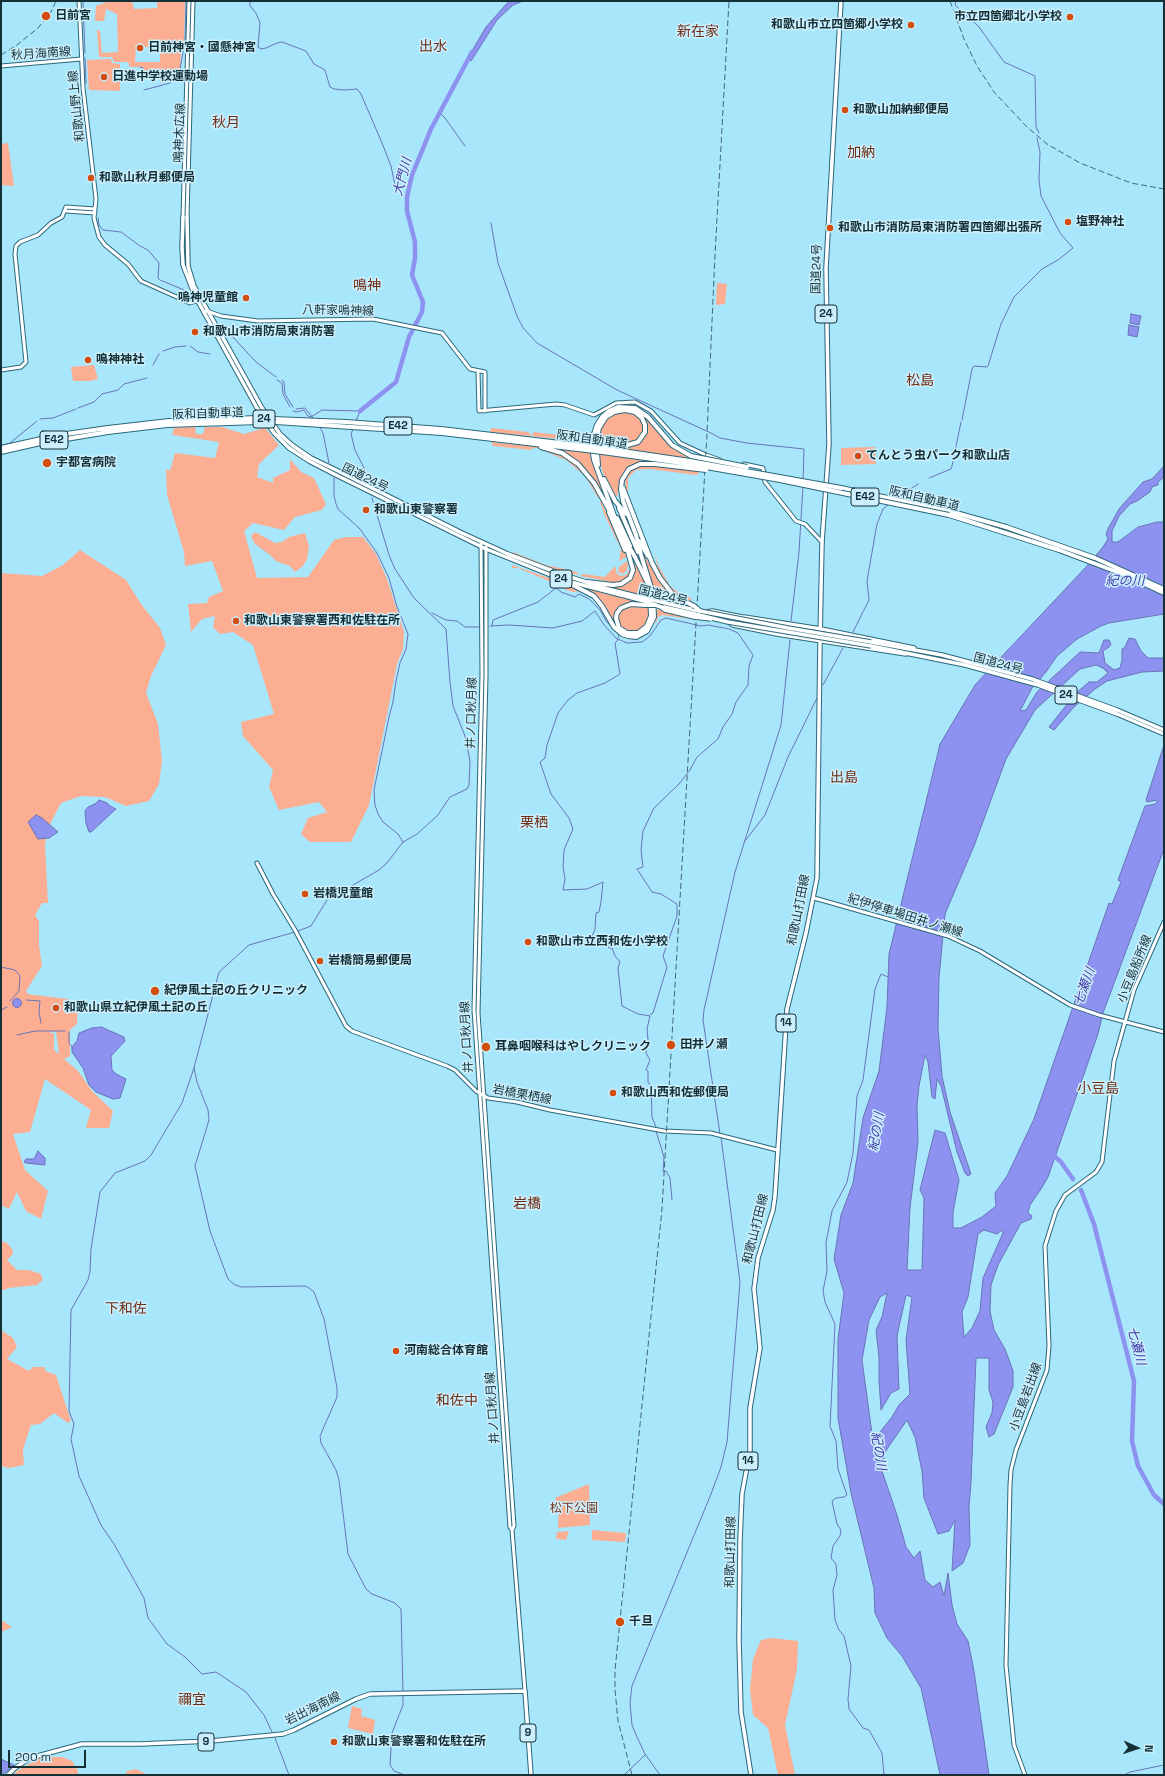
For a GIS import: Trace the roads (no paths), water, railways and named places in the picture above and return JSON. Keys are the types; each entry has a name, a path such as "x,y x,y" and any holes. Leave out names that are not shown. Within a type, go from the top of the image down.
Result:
{"highway":[{"path":"587,582 615,585 625,582 631,577 633,570 631,554 594,460 592,444 599,422 604,415 612,410 625,406 640,411 690,462"},
{"path":"586,446 602,448 624,446 636,443 644,434 645,426 643,419 635,412 620,410 606,417 598,431 596,444 597,461 606,484 616,501 629,518"},
{"name":"阪和自動車道","path":"1,448 59,435 168,423 259,420 307,422 550,441 690,462 842,488 949,513 1006,529 1095,558 1164,589"},
{"name":"阪和自動車道","path":"1,452 48,441 108,430"},
{"name":"阪和自動車道","path":"490,437 528,443 586,446"},
{"path":"528,443 553,449 570,457 586,473 601,494 648,584 651,601 651,618 647,626 638,633 627,633 619,628 616,618 617,613 621,608 644,601 655,605"},
{"name":"阪和自動車道","path":"690,462 949,513"},
{"path":"652,563 625,495 623,485 624,477 631,468 643,464 690,462"},
{"path":"624,477 622,495 636,535 658,575 670,592 696,612"},
{"path":"601,494 623,545 631,554"},
{"path":"608,497 617,524"},
{"path":"616,501 644,566"},
{"name":"阪和自動車道","path":"1006,529 1093,562 1164,594"},
{"path":"562,580 587,591 596,598 614,627 619,632 628,636 636,637 648,631 654,617 652,591 636,535"}],"main road":[{"name":"和歌山野上線","path":"79,1 82,60 95,211"},
{"name":"鳴神木広線","path":"185,217 189,1"},
{"name":"鳴神木広線","path":"185,217 193,1"},
{"name":"国道24号","path":"820,641 822,542 829,444 826,268 841,1"},
{"name":"秋月海南線","path":"1,66 82,60"},
{"path":"1,370 21,367 26,362 15,254 16,246 20,242 36,237 51,223 62,217 66,209 95,211 94,218 101,241 128,264 141,281 190,303 199,300"},
{"name":"国道24号","path":"185,217 183,265 187,279 262,408 280,434 292,445 311,458 481,542 528,562 644,601"},
{"name":"国道24号","path":"206,311 257,408 274,433 289,448 309,461 486,549 562,580 644,601 660,602 696,612 714,619 918,650 1032,679 1117,710 1164,730"},
{"name":"八軒家鳴神線","path":"206,311 221,316 258,321 372,319 444,334 451,347 470,369 485,372 485,411"},
{"path":"478,371 478,411 556,404 565,405 594,415 616,403 624,401 637,402 651,411 673,437 683,445 714,458 763,468 765,482 796,521 801,522 822,542"},
{"name":"井ノ口秋月線","path":"481,542 482,675 474,987 475,1038 510,1526 512,1530"},
{"name":"井ノ口秋月線","path":"486,544 486,676 477,988 483,1096 513,1518 512,1530 525,1691"},
{"name":"国道24号","path":"655,605 696,612 706,612 966,663 1055,691 1117,714 1164,734"},
{"name":"24","path":"706,612 712,610 820,630"},
{"name":"24","path":"736,619 744,617"},
{"name":"24","path":"728,622 733,625 820,641"},
{"path":"820,630 853,636 871,644"},
{"path":"820,641 853,646 871,644"},
{"name":"和歌山打田線","path":"752,1775 741,1712 739,1680 740,1540 742,1494 750,1451 750,1408 760,1348 754,1288 756,1271 775,1196 787,1009 815,898 819,846 820,641"},
{"name":"岩橋栗栖線","path":"258,863 346,1026 352,1031 418,1054 451,1068 483,1096 664,1131 711,1133 777,1150"},
{"name":"紀伊停車場田井ノ瀬線","path":"815,898 936,932 980,950 1070,1005 1120,1021 1164,1032"},
{"name":"小豆島船所線","path":"1124,1022 1134,990 1164,922"},
{"name":"小豆島岩出線","path":"1025,1775 1014,1745 1006,1665 1011,1470 1023,1431 1047,1370 1049,1339 1044,1254 1046,1239 1056,1211 1065,1195 1096,1172 1102,1162 1112,1071 1124,1022"},
{"name":"岩出海南線","path":"8,1775 15,1768 30,1758 82,1744 140,1744 211,1741 277,1735 294,1730 363,1696 376,1693 525,1691"},
{"name":"9","path":"525,1691 531,1775"}],"water":[{"path":"509,1 523,1 513,5 497,20 471,61 469,56 486,27"},
{"path":"1131,314 1141,316 1139,325 1130,323"},
{"path":"1129,325 1139,327 1137,337 1128,335"},
{"name":"紀の川","path":"1164,466 1164,477 1158,482 1158,485 1152,487 1150,492 1130,504 1119,516 1112,531 1112,542 1118,542 1138,527 1157,522 1164,522 1164,614 1109,623 1077,639 1057,656 1032,688 1020,711 1026,710 1037,692 1080,652 1099,653 1104,640 1109,640 1111,644 1103,651 1105,663 1114,670 1120,668 1122,649 1125,647 1129,638 1135,639 1141,651 1148,658 1164,658 1164,671 1142,672 1107,681 1074,707 1054,730 1049,727 1076,693 1089,682 1097,682 1108,673 1103,668 1096,665 1080,669 1035,710 1006,759 974,846 945,914 939,978 938,1028 942,1076 950,1112 971,1174 968,1176 965,1173 957,1152 941,1086 937,1079 935,1099 932,1097 928,1062 925,1055 917,1106 918,1142 910,1208 907,1270 922,1270 924,1198 920,1190 935,1130 945,1133 959,1180 953,1212 953,1228 961,1228 982,1217 996,1206 995,1193 1007,1176 1034,1119 1109,903 1112,904 1121,882 1118,880 1145,806 1155,804 1157,802 1157,800 1147,802 1146,800 1164,745 1164,849 1103,1013 1098,1034 1048,1177 1030,1205 1028,1213 1032,1216 1031,1219 1021,1223 998,1265 991,1285 990,1311 994,1330 1005,1349 1013,1371 1013,1387 994,1434 989,1437 986,1427 992,1413 993,1402 989,1390 989,1358 976,1358 969,1506 970,1545 963,1563 952,1571 955,1520 949,1531 938,1534 924,1498 922,1471 915,1437 907,1420 885,1452 882,1471 906,1547 914,1558 920,1551 925,1580 933,1587 940,1582 944,1596 948,1573 952,1605 957,1624 968,1641 974,1671 989,1775 940,1775 921,1688 902,1656 887,1638 875,1613 874,1588 851,1493 838,1418 838,1339 844,1293 834,1259 841,1215 853,1183 863,1118 879,1071 887,1007 889,954 940,744 975,685 1086,567 1108,539 1106,534 1119,509 1143,482 1152,479","holes":["984,1230 997,1234 1002,1230 1003,1233 983,1278 980,1311 972,1328 964,1337 962,1312 968,1297 978,1234","887,1293 882,1317 876,1330 879,1357 881,1410 891,1393 899,1389 897,1336 906,1295 912,1297 906,1340 910,1394 899,1405 892,1417 873,1441 862,1360 869,1320 880,1297"]},
{"path":"99,800 116,809 91,832 89,832 86,823 85,811 88,807 95,804"},
{"path":"36,815 42,818 58,832 49,838 38,839 28,822"},
{"path":"17,998 22,1003 17,1008 12,1003"},
{"path":"101,1027 124,1037 125,1041 111,1056 112,1070 116,1074 126,1079 120,1098 113,1099 96,1092 89,1085 83,1068 72,1052 72,1047 77,1041 79,1033 92,1028"},
{"path":"38,1151 45,1158 45,1165 24,1162 26,1159 34,1159"},
{"path":"1,1759 14,1765 2,1775 1,1775"}],"waterway":[{"path":"83,1 85,53"},
{"path":"144,90 170,83 177,78 180,70 185,40 186,1"},
{"path":"250,1 250,6 256,13 260,23 258,47 261,49 266,48 282,42 306,51 314,64 325,70 330,87 344,90 357,89 361,94 391,166 396,190"},
{"path":"956,1 955,5 979,27 1004,62 1035,76 1036,127 1039,133"},
{"name":"大門川","path":"360,411 396,382 409,337 422,312 423,302 412,275 415,258 415,242 407,211 407,197 412,175 431,129 472,52"},
{"path":"85,58 86,83"},
{"path":"140,67 143,68 143,81"},
{"path":"439,112 465,146"},
{"path":"962,420 972,369 974,366 988,366 1001,324 1014,297 1042,269 1058,260 1073,248 1060,233 1041,196 1039,180 1040,152 1037,138"},
{"path":"98,218 99,225 103,230 121,232 148,250 159,263 158,278 160,280 189,292"},
{"path":"491,223 498,263 517,316 523,328 537,343 617,390 720,438 747,443 804,449 803,481"},
{"path":"231,335 256,362 276,377"},
{"path":"163,351 175,347 186,346"},
{"path":"190,346 198,352 210,354"},
{"path":"153,365 159,354"},
{"path":"78,408 94,402 102,394 118,390 124,384 147,378"},
{"path":"277,380 282,383 283,394 290,407"},
{"path":"282,380 284,382 285,394 293,407"},
{"path":"296,409 305,408 314,419"},
{"path":"40,419 53,418 76,409"},
{"path":"293,411 297,412 304,410 308,416 311,417"},
{"path":"311,417 322,410 360,411 356,421"},
{"path":"3,445 10,443 37,421"},
{"path":"929,478 951,469 961,422"},
{"path":"320,427 323,433 329,463"},
{"path":"353,429 351,434 355,450 366,472 368,482"},
{"path":"334,478 334,496 338,509 360,529 377,553 389,578 397,607 408,634 406,649 400,663 396,681 393,702 374,790 375,805 378,814 383,822 398,834 403,842"},
{"path":"906,492 918,484"},
{"path":"791,621 799,552 803,486"},
{"path":"897,498 901,495"},
{"path":"298,931 311,926 327,900 379,870 387,863 403,842 417,834 437,816 450,797 467,789 469,785 470,761 465,736 453,706 446,629 414,598 395,569 389,555 372,498"},
{"path":"853,632 869,600 867,581 877,524 883,509 889,504"},
{"path":"492,626 493,620 538,602 556,588 561,592 575,597 579,594 589,599 600,610 606,621 619,635 618,638"},
{"path":"490,626 509,625 553,628 582,621 595,611 604,625 618,640 615,643 620,674 605,683 577,693 568,700 558,713 547,745 545,758 540,762 551,794 569,818 573,829 564,850 563,867 565,879 563,890 587,889 603,882 599,912 596,913 595,929 591,939 600,939 606,943 609,948 612,948 615,956 620,962 618,968 622,1006 638,1014 650,1016 647,1029 648,1040 646,1053 650,1060 646,1070 648,1071 648,1082 651,1086 652,1117 656,1127"},
{"path":"432,613 446,620 457,621 465,627 480,627"},
{"path":"618,639 627,643 642,642 650,636 661,620 666,618 701,626 708,625 729,629 738,633 753,655 749,666 748,685 736,702 732,714 723,727 718,739 697,757 690,770 679,784 654,808 643,831 641,850 643,867 637,869 652,892 661,894 677,904 677,916 663,956 667,967 653,1013 650,1015"},
{"path":"720,1134 703,1020 704,1010 735,872 781,725 790,640"},
{"path":"823,685 843,648"},
{"path":"745,841 765,815 788,757 818,696"},
{"path":"272,1732 264,1715 246,1692 216,1672 202,1674 185,1657 167,1644 148,1618 144,1598 114,1544 101,1525 79,1476 71,1439 74,1424 69,1411 71,1310 88,1280 90,1272 91,1249 100,1192 115,1173 145,1161 151,1155 182,1103 194,1068 219,972 249,945 295,932"},
{"path":"1,967 15,970 20,976 19,991 10,1001"},
{"path":"884,1775 882,1753 869,1730 863,1728 849,1709 848,1699 851,1666 844,1636 839,1630 835,1620 833,1590 837,1575 836,1564 831,1558 833,1546 840,1536 841,1530 837,1524 832,1501 836,1498 847,1495 838,1469 836,1441 830,1426 835,1324 825,1302 823,1291 827,1271 826,1243 832,1211 847,1182 853,1153 857,1096 863,1080 875,989 881,974 888,977"},
{"path":"26,1000 40,1001 39,1012 41,1023"},
{"path":"1,1010 7,1007"},
{"path":"17,1035 35,1031 65,1031"},
{"path":"69,1032 69,1043 72,1047"},
{"path":"194,1068 197,1082 208,1110 209,1120 195,1166 210,1231 228,1279 235,1285 242,1287 305,1286 314,1292 324,1319 337,1388 337,1397 320,1436 321,1443 336,1470 339,1480 348,1554 366,1589 372,1594 395,1603 401,1609 403,1692"},
{"path":"656,1131 664,1157 663,1171 666,1171 670,1178 672,1200"},
{"path":"660,1775 645,1754 637,1737 632,1725 630,1703 632,1686 711,1494 721,1467 727,1442 740,1282 721,1137"},
{"name":"七瀬川","path":"1051,1153 1061,1162 1073,1179"},
{"name":"七瀬川","path":"1081,1190 1094,1224 1134,1381 1132,1441 1138,1466 1154,1495 1164,1504"},
{"path":"403,1695 403,1705 392,1733 390,1765 394,1771 405,1775"},
{"path":"275,1738 289,1775"},
{"path":"624,1775 645,1755"},
{"path":"1124,1775 1130,1772 1164,1765"}],"railway":[{"path":"1,55 17,45 38,28 51,12 56,1"},
{"path":"632,1775 618,1721 615,1670 662,1209 707,434 729,1"},
{"path":"950,1 964,39 977,66 994,92 1027,127 1047,144 1080,163 1131,183 1164,189"}],"place":[{"name":"日前宮","path":"46,16"},
{"name":"市立四箇郷北小学校","path":"1070,17"},
{"name":"和歌山市立四箇郷小学校","path":"911,25"},
{"name":"日前神宮・國懸神宮","path":"140,48"},
{"name":"日進中学校運動場","path":"104,77"},
{"name":"和歌山加納郵便局","path":"845,110"},
{"name":"和歌山秋月郵便局","path":"91,178"},
{"name":"塩野神社","path":"1068,222"},
{"name":"和歌山市消防局東消防署四箇郷出張所","path":"830,228"},
{"name":"嗚神児童館","path":"246,298"},
{"name":"和歌山市消防局東消防署","path":"195,332"},
{"name":"鳴神神社","path":"88,360"},
{"name":"てんとう虫パーク和歌山店","path":"858,456"},
{"name":"宇都宮病院","path":"47,463"},
{"name":"和歌山東警察署","path":"366,510"},
{"name":"和歌山東警察署西和佐駐在所","path":"236,621"},
{"name":"岩橋児童館","path":"305,894"},
{"name":"和歌山市立西和佐小学校","path":"528,942"},
{"name":"岩橋簡易郵便局","path":"320,961"},
{"name":"紀伊風土記の丘クリニック","path":"155,991"},
{"name":"和歌山県立紀伊風土記の丘","path":"56,1008"},
{"name":"田井ノ瀬","path":"671,1045"},
{"name":"耳鼻咽喉科はやしクリニック","path":"486,1047"},
{"name":"和歌山西和佐郵便局","path":"613,1093"},
{"name":"河南総合体育館","path":"396,1351"},
{"name":"千旦","path":"620,1622"},
{"name":"和歌山東警察署和佐駐在所","path":"334,1742"}],"district":[{"name":"新在家","path":"698,32"},
{"name":"出水","path":"433,47"},
{"name":"秋月","path":"226,123"},
{"name":"加納","path":"861,153"},
{"name":"鳴神","path":"367,286"},
{"name":"松島","path":"920,381"},
{"name":"出島","path":"844,778"},
{"name":"栗栖","path":"534,823"},
{"name":"小豆島","path":"1098,1089"},
{"name":"岩橋","path":"527,1204"},
{"name":"下和佐","path":"126,1309"},
{"name":"和佐中","path":"457,1401"},
{"name":"禰宜","path":"192,1700"}],"park label":[{"name":"松下公園","path":"574,1509"}]}
